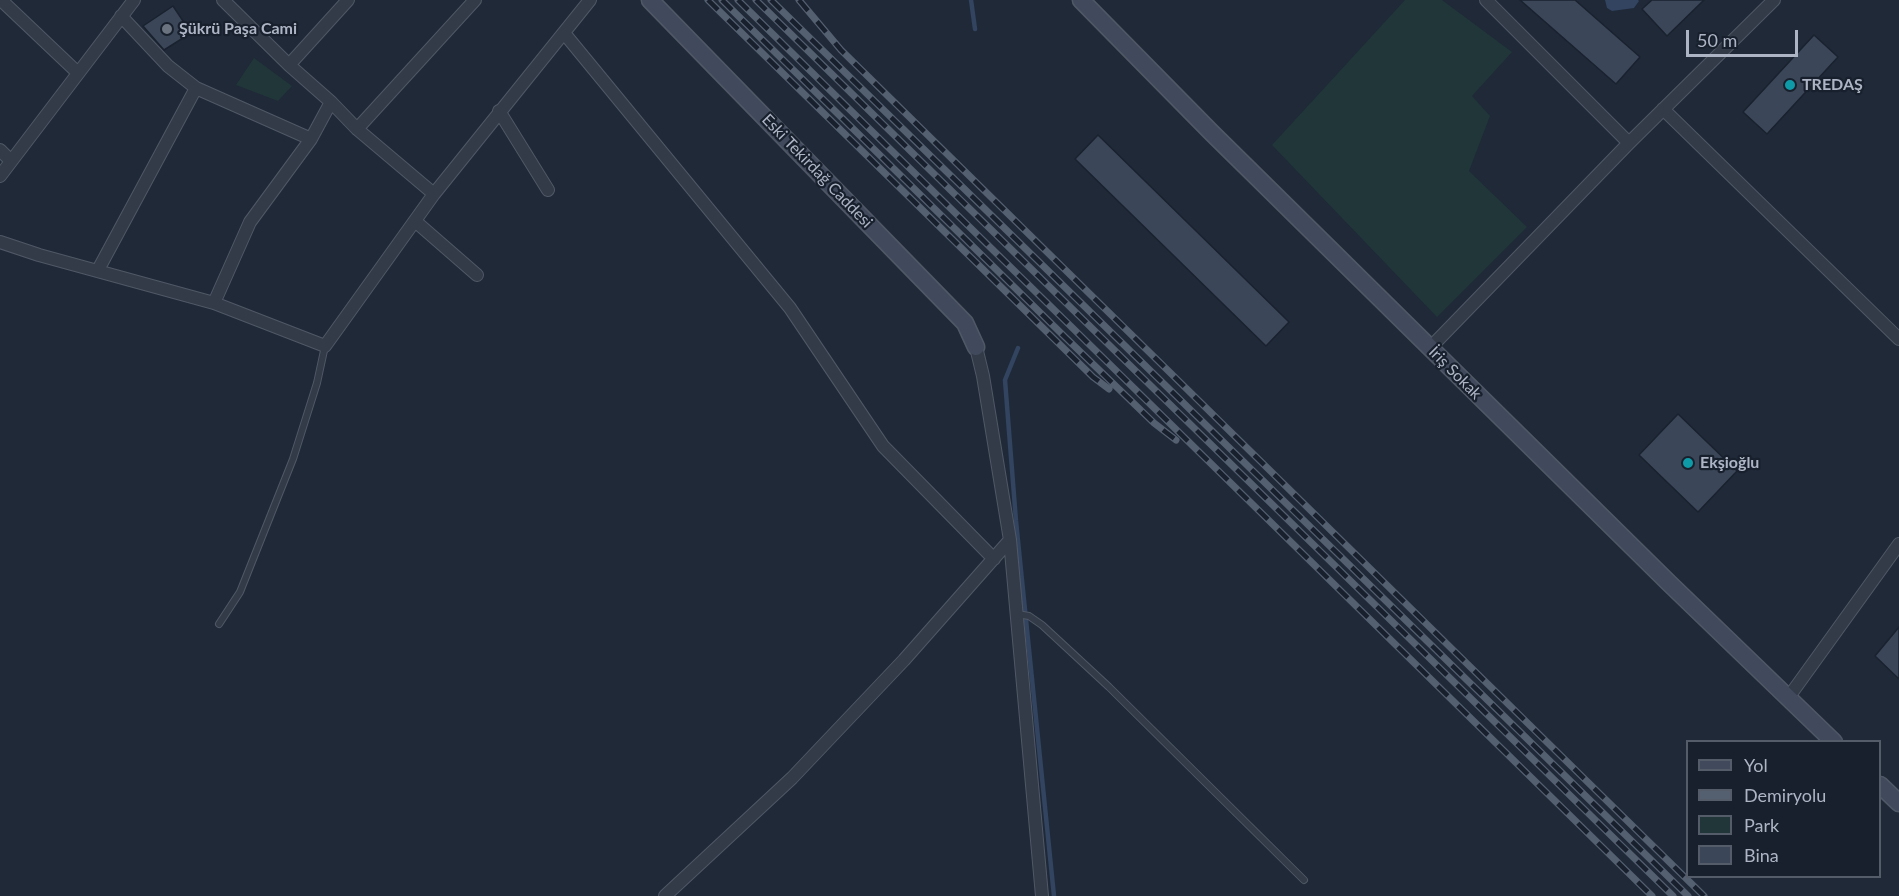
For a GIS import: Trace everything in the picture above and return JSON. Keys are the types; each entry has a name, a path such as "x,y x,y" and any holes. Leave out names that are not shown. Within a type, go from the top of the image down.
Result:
{"main road":[{"name":"Eski Tekirdağ Caddesi","path":"650,0 965,323 976,348"},
{"name":"İriş Sokak","path":"1081,0 1430,348 1833,740"},
{"path":"1881,786 1899,803"}],"street":[{"path":"1,0 78,73"},
{"path":"0,176 134,0"},
{"path":"223,0 289,65 332,102 357,129 434,194"},
{"path":"289,65 348,0"},
{"path":"357,129 475,0"},
{"path":"0,242 214,303 325,346 434,194 590,0"},
{"path":"1486,0 1629,143"},
{"path":"1430,348 1767,2"},
{"path":"121,16 168,66 196,88 311,139"},
{"path":"564,33 790,308 883,446 994,559"},
{"path":"98,270 196,88"},
{"path":"214,303 250,222 311,139 332,102"},
{"path":"1663,109 1899,339"},
{"path":"499,111 548,190"},
{"path":"0,150 10,161"},
{"path":"415,221 477,274"},
{"path":"976,348 983,376 1022,614 1042,896"},
{"path":"665,896 792,778 904,660 1010,540"},
{"path":"1788,698 1899,544"}],"lane":[{"path":"219,624 240,592 293,459 317,383 325,346"},
{"path":"1022,614 1042,625 1109,687 1304,880"}],"green space":[{"path":"1405,0 1442,0 1512,52 1472,96 1490,116 1469,171 1527,227 1437,317 1272,145"},
{"path":"254,58 292,86 278,101 236,85"}],"water":[{"path":"1605,0 1639,1 1634,8 1612,11 1607,8"}],"building":[{"path":"1520,0 1575,0 1640,57 1616,84"},
{"path":"1652,0 1704,0 1667,36 1642,9"},
{"name":"Şükrü Paşa Cami","path":"173,6 191,33 164,50 143,26"},
{"name":"TREDAŞ","path":"1814,35 1838,57 1767,134 1743,112"},
{"path":"1098,135 1289,322 1266,346 1075,159"},
{"name":"Ekşioğlu","path":"1678,414 1737,471 1698,512 1639,455"},
{"path":"1899,627 1899,679 1875,656"}],"waterway":[{"path":"971,0 975,29"},
{"path":"1018,348 1005,380 1016,521 1054,896"}],"railway":[{"path":"708,0 1093,377 1109,389"},
{"path":"722,0 1066,338 1154,423 1176,440"},
{"path":"738,0 1652,896"},
{"path":"756,0 1673,896"},
{"path":"771,0 1688,896"},
{"path":"799,0 841,50 1704,896"}],"place":[{"name":"Şükrü Paşa Cami","path":"167,29"},
{"name":"TREDAŞ","path":"1790,85"},
{"name":"Ekşioğlu","path":"1688,463"}]}
